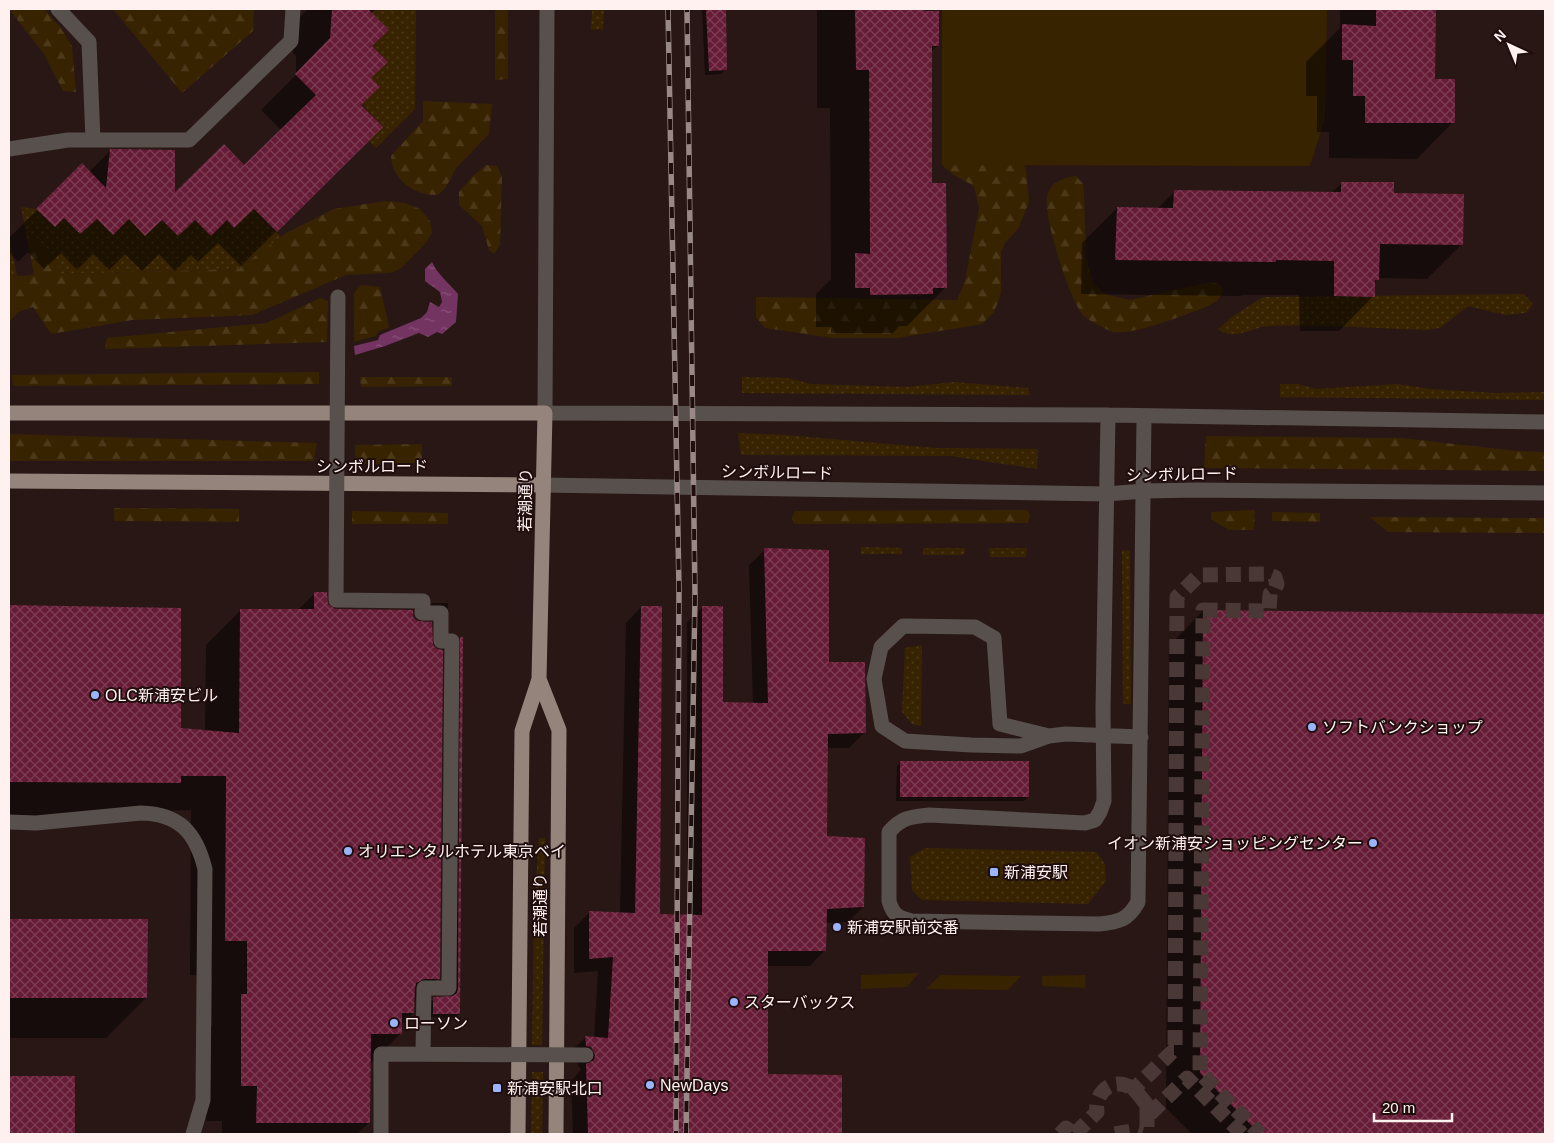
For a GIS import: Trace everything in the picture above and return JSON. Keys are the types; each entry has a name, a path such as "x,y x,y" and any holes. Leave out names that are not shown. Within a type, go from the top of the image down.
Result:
{"main road":[{"path":"9,413 545,413"},
{"name":"若潮通り","path":"518,1134 522,731 539,679 545,413"},
{"name":"シンボルロード","path":"9,481 542,485"},
{"name":"若潮通り","path":"539,679 559,730 556,1134"}],"street":[{"path":"58,9 89,42 93,140"},
{"path":"9,149 68,140 189,140 292,41 293,9"},
{"path":"547,9 545,413 1144,416 1545,422"},
{"path":"338,297 336,600 423,601 422,612 441,613 441,641 452,640 449,988 424,988 423,1054"},
{"path":"1108,416 1103,735 1104,802 1100,812 1095,820 1085,823 929,815 912,817 898,822 889,832 889,901 892,911 901,919 912,921 1099,924 1115,922 1132,913 1138,902 1144,416"},
{"name":"シンボルロード","path":"542,485 1106,494 1196,490 1545,494"},
{"path":"1049,736 1000,724 994,638 975,627 903,626 881,647 874,679 882,726 905,742 1021,746 1049,736 1066,734 1141,737"},
{"path":"9,822 36,823 157,813 176,822 192,836 201,854 204,869 203,1100 193,1134"},
{"path":"382,1134 381,1054 586,1055"}],"green space":[{"path":"9,9 44,9 60,27 72,46 76,92 63,91 44,54"},
{"path":"113,9 254,9 253,31 182,93"},
{"path":"377,9 416,9 415,109 376,148 369,141 382,126 362,104 379,87 371,78 388,62 372,46 389,30 372,13"},
{"path":"495,9 508,9 508,79 495,80"},
{"path":"592,9 604,9 603,29 591,30"},
{"path":"942,9 1327,9 1325,118 1310,166 942,165"},
{"path":"947,53 1026,169 1029,202 1018,229 1005,243 1001,252 1001,293 994,312 982,324 897,338 833,338 765,328 756,317 756,297 957,300 965,281 979,208 974,186 954,175 943,166 942,56"},
{"path":"423,101 492,104 489,134 456,168 446,187 438,195 421,193 406,185 392,165 391,156 423,121"},
{"path":"486,165 497,166 502,177 500,245 494,254 489,250 482,226 459,205 459,192"},
{"path":"1076,176 1083,184 1086,258 1093,283 1105,294 1130,300 1210,282 1219,284 1224,291 1217,301 1160,324 1123,332 1107,330 1084,316 1078,308 1064,275 1052,235 1047,202 1048,193 1056,183"},
{"path":"385,201 405,203 420,209 430,221 432,233 425,244 400,269 390,273 346,275 252,315 132,320 51,334 33,307 18,312 9,322 9,275 34,275 28,243 37,238 47,249 62,274 238,269 286,233 334,209"},
{"path":"21,207 36,209 54,227 64,218 80,234 97,219 113,235 129,219 145,235 162,220 178,236 195,220 211,236 227,220 234,227 253,209 281,237 238,269 62,274 47,249 37,238 28,243"},
{"path":"9,234 17,276 9,275"},
{"path":"361,285 380,287 389,327 378,332 376,336 354,342 354,293"},
{"path":"1524,294 1533,304 1526,313 1505,315 1468,306 1440,328 1426,330 1348,326 1269,326 1243,333 1230,334 1218,329 1232,317 1263,297"},
{"path":"320,298 328,301 327,342 105,349 107,338 267,323"},
{"path":"319,372 319,384 13,386 12,375"},
{"path":"360,377 452,377 452,386 361,387"},
{"path":"742,377 788,378 811,384 907,387 954,382 1028,388 1030,395 742,393"},
{"path":"1280,384 1298,384 1316,389 1397,384 1430,389 1495,393 1545,392 1545,400 1280,397"},
{"path":"738,433 785,435 935,448 1038,449 1037,469 951,456 741,455"},
{"path":"9,434 317,443 314,461 9,461"},
{"path":"1206,436 1401,438 1517,451 1545,452 1545,471 1204,468"},
{"path":"422,444 422,463 355,464 355,445"},
{"path":"114,508 239,509 239,522 114,521"},
{"path":"1028,510 1030,516 1028,523 795,524 792,518 795,511"},
{"path":"1255,510 1254,530 1229,530 1211,519 1211,512"},
{"path":"352,511 448,513 448,524 352,524"},
{"path":"1272,512 1320,513 1320,522 1272,521"},
{"path":"1370,517 1545,518 1545,533 1388,532"},
{"path":"861,547 902,548 902,554 861,554"},
{"path":"923,548 965,548 964,555 923,555"},
{"path":"989,548 1027,548 1026,557 990,557"},
{"path":"1122,550 1130,551 1131,704 1123,704"},
{"path":"922,645 921,726 912,724 902,712 905,648"},
{"path":"539,838 545,838 542,1045 532,1045 534,914"},
{"path":"926,848 1096,852 1105,864 1106,881 1088,904 922,900 912,890 910,857"},
{"path":"919,973 907,987 861,989 861,975"},
{"path":"940,975 1021,976 1008,990 926,989"},
{"path":"1086,975 1085,988 1042,986 1042,976"},
{"path":"532,1072 543,1072 542,1134 531,1134"}],"water":[{"path":"432,262 440,275 458,294 456,322 442,334 437,332 428,337 419,333 355,355 354,346 378,340 380,335 421,318 427,312 430,302 439,307 442,302 440,292 425,281 425,269"}],"building":[{"path":"332,9 368,9 389,30 372,46 388,62 371,78 380,87 361,105 383,127 277,232 254,209 234,228 227,220 211,236 195,220 178,236 162,220 145,236 129,219 113,235 97,219 80,234 64,218 55,227 36,209 82,163 106,188 110,149 175,150 175,192 224,144 244,165 316,95 295,74 330,38"},
{"path":"706,9 726,9 727,70 709,71"},
{"path":"855,9 924,9 924,11 939,11 939,46 932,46 932,183 946,183 947,288 933,288 933,294 870,295 870,288 855,288 855,253 870,254 869,70 856,70"},
{"path":"1376,9 1436,9 1435,79 1455,79 1455,123 1365,123 1365,96 1353,96 1353,60 1342,60 1342,24 1376,26"},
{"path":"1341,182 1394,182 1394,193 1464,194 1463,245 1380,244 1379,280 1375,280 1375,297 1334,296 1334,261 1115,260 1117,207 1173,208 1174,190 1341,192"},
{"path":"764,548 829,550 829,662 865,662 866,733 828,734 827,836 865,838 864,907 827,909 826,951 768,951 768,1074 842,1075 842,1134 588,1134 586,1064 594,1060 595,1055 591,1047 586,1046 585,1036 608,1038 613,957 589,959 589,911 635,913 641,606 662,606 660,914 702,915 702,606 723,606 723,702 768,703"},
{"name":"オリエンタルホテル東京ベイ","path":"314,592 327,592 328,604 335,609 413,610 413,617 417,621 432,622 433,645 437,649 443,650 440,979 424,979 416,983 414,1013 402,1013 402,1034 371,1034 370,1123 256,1123 257,1086 241,1086 241,994 247,994 247,941 225,941 226,776 181,776 181,783 9,782 9,605 181,608 181,728 239,733 240,609 314,609"},
{"name":"イオン新浦安ショッピングセンター","path":"1203,610 1545,614 1545,1134 1260,1134 1200,1073"},
{"path":"460,637 463,637 460,1014 433,1014 433,997 453,996 457,993 458,988"},
{"path":"900,761 1029,761 1029,797 900,797"},
{"path":"9,919 148,919 147,998 9,998"},
{"path":"9,1076 75,1076 75,1134 9,1134"}],"tunnel":[{"path":"1242,1134 1187,1078 1147,1117 1147,1105 1134,1089 1172,1052 1175,1052 1177,597 1199,575 1267,574 1275,577 1277,584 1274,591 1270,594 1269,611 1203,610 1200,1073 1260,1134"},
{"path":"1075,1134 1097,1112 1098,1099 1101,1093 1117,1084 1123,1084 1133,1089 1147,1105 1147,1134"},
{"path":"1060,1134 1066,1128 1073,1134"},
{"path":"1115,1134 1132,1131 1142,1134"}],"railway":[{"path":"668,9 679,588 676,1134"},
{"path":"686,1134 695,595 687,9"}],"place":[{"name":"OLC新浦安ビル","path":"95,695"},
{"name":"ソフトバンクショップ","path":"1312,727"},
{"name":"イオン新浦安ショッピングセンター","path":"1373,843"},
{"name":"オリエンタルホテル東京ベイ","path":"348,851"},
{"name":"新浦安駅","path":"994,872"},
{"name":"新浦安駅前交番","path":"837,927"},
{"name":"スターバックス","path":"734,1002"},
{"name":"ローソン","path":"394,1023"},
{"name":"NewDays","path":"650,1085"},
{"name":"新浦安駅北口","path":"497,1088"}]}
